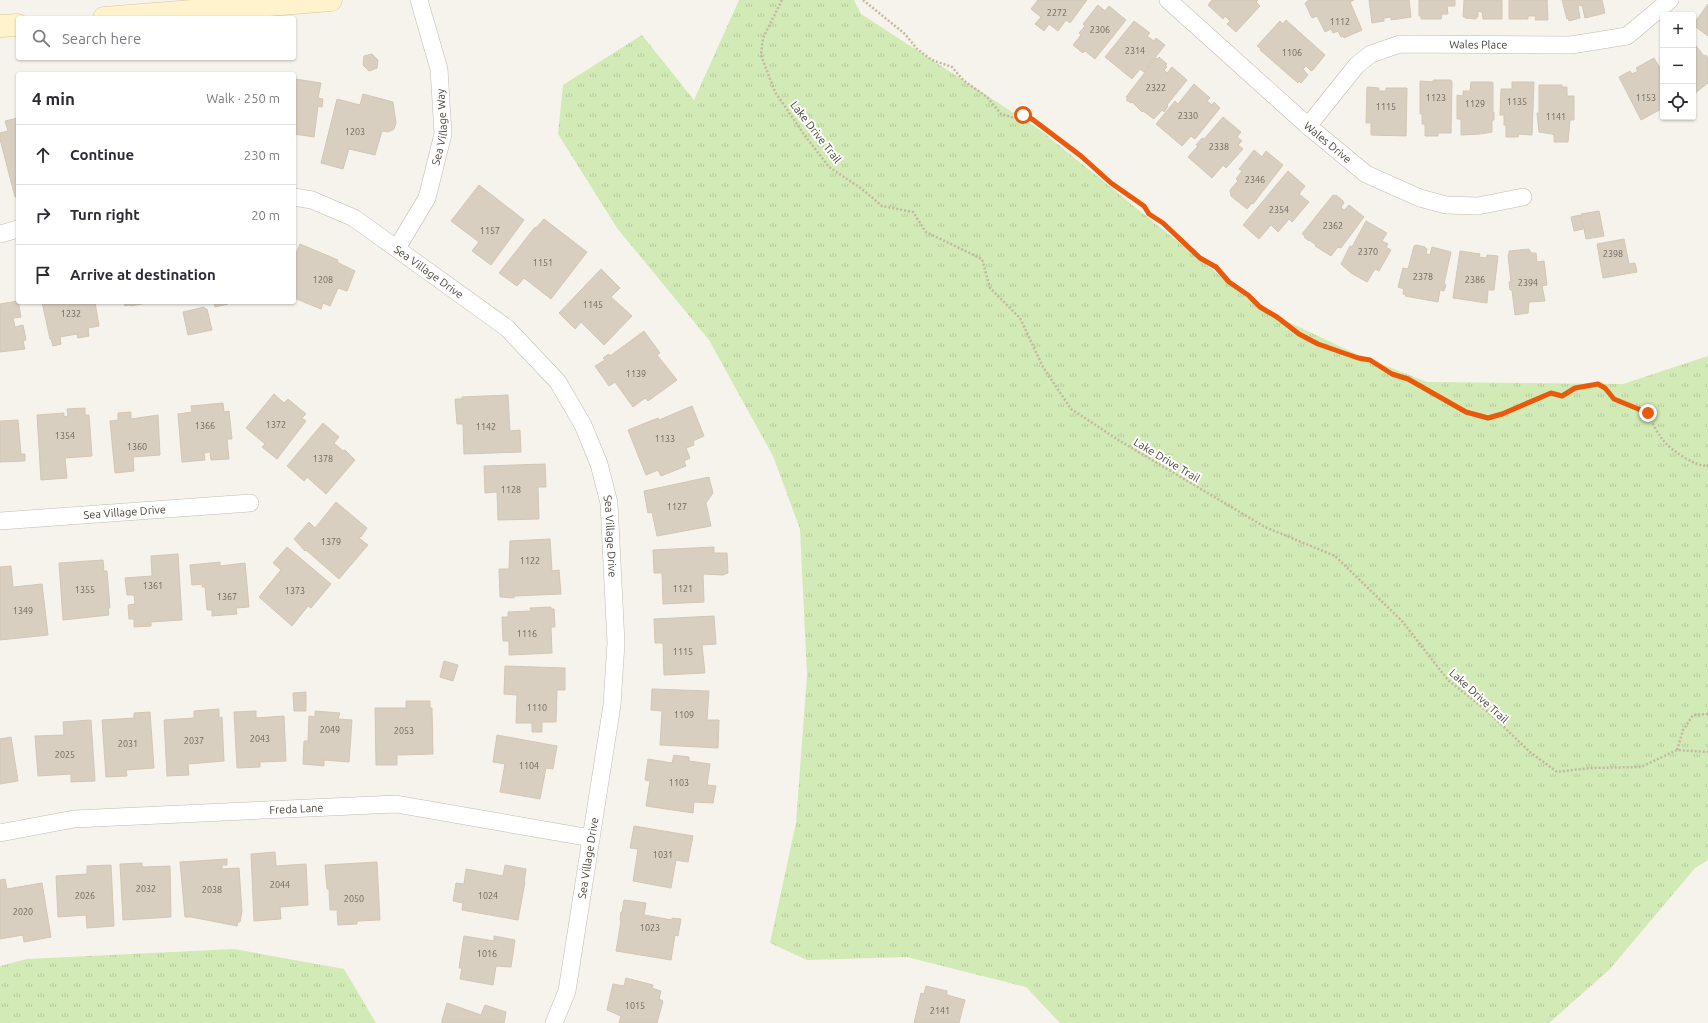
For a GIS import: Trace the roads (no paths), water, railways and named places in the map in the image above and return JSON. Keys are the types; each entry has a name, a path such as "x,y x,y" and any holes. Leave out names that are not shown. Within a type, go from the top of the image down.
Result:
{"street":[{"path":"129,16 331,0"},
{"name":"Sea Village Way","path":"397,248 427,198 444,134 439,69 419,0"},
{"name":"Wales Drive","path":"1168,0 1308,126 1366,174 1420,198 1446,205 1478,206 1523,197"},
{"name":"Wales Place","path":"1308,126 1357,65 1371,54 1378,51 1400,44 1571,45 1627,36 1670,0"},
{"path":"0,26 16,25"},
{"name":"Sea Village Drive","path":"296,196 312,200 354,218 507,328 558,382 583,425 599,464 608,503 616,643 612,705 567,990 554,1023"},
{"path":"0,234 16,230"},
{"name":"Sea Village Drive","path":"0,521 250,503"},
{"name":"Freda Lane","path":"0,833 74,819 396,804 591,838"}]}
